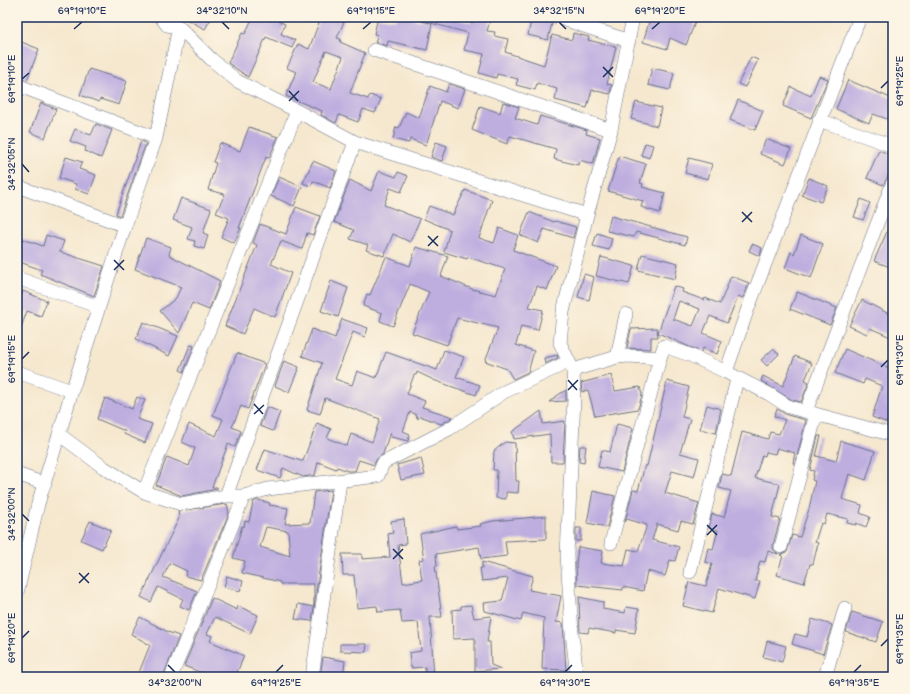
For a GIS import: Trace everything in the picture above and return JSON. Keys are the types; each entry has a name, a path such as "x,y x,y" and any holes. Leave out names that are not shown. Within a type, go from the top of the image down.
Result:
{"street":[{"path":"161,17 166,25 180,27 211,59 237,81 355,142 587,215"},
{"path":"557,17 629,41"},
{"path":"577,677 572,633 567,554 574,398 571,366 560,343 563,312 587,215 611,130 633,17"},
{"path":"726,372 860,17"},
{"path":"17,591 45,484 72,391 125,226 156,138 180,27"},
{"path":"374,50 611,130"},
{"path":"17,85 156,138"},
{"path":"144,492 297,111"},
{"path":"820,120 893,146"},
{"path":"226,496 355,142"},
{"path":"781,547 811,413 893,182"},
{"path":"17,186 125,226"},
{"path":"17,278 99,307"},
{"path":"617,357 626,314"},
{"path":"611,543 664,346 690,355 726,372 737,379 769,394 789,407 893,435"},
{"path":"60,435 103,467 144,492 181,504 226,496 244,496 268,489 340,482 378,476 383,463 449,429 504,392 571,366 617,357 629,356 660,358"},
{"path":"17,372 72,391"},
{"path":"690,572 737,379"},
{"path":"17,474 45,484"},
{"path":"312,677 340,482"},
{"path":"171,677 244,496"},
{"path":"825,677 845,608"}],"building":[{"path":"182,17 212,17 205,29"},
{"path":"253,17 279,17 278,21 285,24 281,34 295,40 292,48 266,37 248,77 228,63 242,33 245,34"},
{"path":"321,17 346,17 337,38 341,39 340,42 365,53 350,93 368,99 370,95 381,99 375,113 363,109 358,122 339,115 336,123 321,115 322,111 286,96 296,72 287,68 298,44 309,49","holes":["326,51 343,57 331,89 313,82"]},
{"path":"378,17 395,20 396,17 414,17 413,19 432,23 427,50 388,41 387,46 375,42 378,35 374,34"},
{"path":"421,17 449,17 472,23 474,17 491,17 487,31 495,32 494,36 508,39 505,52 544,65 552,35 572,40 573,33 589,37 588,40 616,47 607,84 612,85 610,94 592,90 587,108 555,100 557,89 537,83 535,90 516,85 518,79 497,74 496,78 479,73 484,54 464,50 468,33 420,20"},
{"path":"532,17 552,23 548,40 528,35"},
{"path":"655,17 690,17 696,20 686,45 670,38 667,49 643,42 650,19 654,20"},
{"path":"19,41 39,49 27,80 17,76 17,45"},
{"path":"751,57 758,60 745,87 738,84"},
{"path":"652,68 674,73 670,90 648,85"},
{"path":"89,69 127,81 119,105 100,99 99,102 80,95"},
{"path":"819,76 828,79 811,118 783,106 791,87 811,96"},
{"path":"848,80 893,99 893,121 873,114 869,123 836,109"},
{"path":"449,84 465,89 458,108 440,101 426,145 410,139 409,143 393,139 396,127 399,128 406,112 419,118 430,86 446,92"},
{"path":"738,100 763,111 755,130 730,120"},
{"path":"503,102 519,107 515,118 537,125 540,116 587,130 586,134 600,138 593,164 579,160 578,165 554,159 556,149 510,136 507,144 472,130 480,106 500,113"},
{"path":"636,102 661,108 657,126 631,119"},
{"path":"41,103 56,109 45,138 30,132"},
{"path":"96,124 112,130 101,158 85,151 86,147 70,141 75,129 91,135"},
{"path":"249,127 278,137 269,158 266,157 239,228 241,228 234,243 221,237 229,218 216,213 225,194 208,190 216,163 213,162 220,143 240,151"},
{"path":"766,139 791,149 785,164 760,154"},
{"path":"141,141 146,143 120,216 116,214"},
{"path":"436,142 447,146 442,161 431,157"},
{"path":"645,143 653,145 649,158 641,155"},
{"path":"879,150 893,156 893,173 888,176 883,185 867,178"},
{"path":"619,156 646,164 640,183 643,184 642,187 665,193 660,213 641,207 643,201 608,191"},
{"path":"66,157 82,162 79,169 96,175 89,194 75,189 76,184 59,178"},
{"path":"689,158 712,164 708,179 685,173"},
{"path":"313,161 336,171 330,188 313,181 311,186 303,183"},
{"path":"379,171 396,177 398,172 408,176 401,192 390,188 384,205 420,219 410,242 393,234 384,256 366,250 368,245 350,239 354,230 334,222 350,180 371,191"},
{"path":"279,177 302,187 294,206 271,196"},
{"path":"809,178 828,186 821,202 802,195"},
{"path":"465,190 492,200 479,238 494,243 499,228 518,235 513,250 556,266 547,290 537,286 529,307 543,310 538,330 521,326 516,345 534,351 528,372 513,379 507,369 485,361 498,328 457,318 447,345 412,333 429,292 410,284 393,326 380,321 382,313 363,306 367,294 370,295 386,257 410,266 416,247 448,256 441,276 472,289 496,295 505,269 468,257 467,259 444,252 450,230 424,219 429,206 453,215"},
{"path":"181,198 211,209 203,233 208,235 204,249 194,246 195,241 188,239 192,227 173,220"},
{"path":"861,199 870,203 863,220 854,217"},
{"path":"296,207 320,216 313,235 307,233 302,249 281,241 271,264 291,273 275,317 254,308 243,334 225,326 257,245 253,243 260,224 286,234"},
{"path":"529,212 554,222 576,227 573,238 544,229 538,243 520,235"},
{"path":"611,216 687,237 685,245 636,232 634,237 607,231"},
{"path":"893,218 893,259 890,267 874,261"},
{"path":"597,233 612,238 609,250 593,246"},
{"path":"46,235 64,241 60,252 104,266 94,296 40,274 42,270 17,261 17,237 43,246"},
{"path":"801,235 823,244 811,278 785,268 791,252 794,254"},
{"path":"146,238 171,247 169,255 220,281 209,310 192,303 179,333 160,311 176,298 181,287 135,269"},
{"path":"752,244 762,248 760,256 749,251"},
{"path":"642,254 678,263 675,279 638,270"},
{"path":"601,257 634,266 629,284 596,276"},
{"path":"584,274 594,277 589,300 578,297"},
{"path":"731,276 749,283 743,298 738,296 727,323 710,316 703,333 722,341 717,354 703,348 701,352 658,333 674,286 683,289 682,292 704,300 705,298 720,304","holes":["679,301 700,309 693,326 673,319"]},
{"path":"331,281 348,288 338,317 321,311"},
{"path":"23,291 47,301 41,316 27,311 18,336 17,308"},
{"path":"797,292 837,308 830,325 790,309"},
{"path":"862,300 893,316 893,338 870,328 867,334 849,326"},
{"path":"342,319 368,328 365,337 353,332 335,379 352,385 357,371 376,378 386,352 437,370 444,350 464,357 456,377 480,385 476,395 436,381 417,372 416,375 414,375 407,394 425,401 422,407 453,417 441,424 420,416 418,419 415,414 410,412 403,431 410,434 408,441 391,437 390,432 383,454 376,460 374,465 359,460 355,471 348,471 337,467 336,469 318,462 315,475 303,477 283,468 280,478 257,470 265,449 303,461 317,423 331,429 327,438 347,446 351,434 372,442 380,419 325,398 320,414 307,410 322,363 302,356 312,329 335,338"},
{"path":"143,322 178,336 169,356 136,339"},
{"path":"657,328 658,337 651,337 651,349 627,348 631,329"},
{"path":"190,345 194,346 184,372 180,370"},
{"path":"773,349 779,354 767,366 761,360"},
{"path":"845,349 893,370 893,386 889,395 893,397 893,425 872,417 882,386 865,379 863,384 835,373"},
{"path":"237,353 265,364 248,409 241,406 232,427 241,431 235,447 228,444 212,487 217,487 217,489 182,496 156,485 167,457 189,466 195,448 182,442 189,424 216,436 223,419 213,415"},
{"path":"557,355 558,358 545,364 544,358"},
{"path":"795,356 812,363 805,380 809,382 801,402 792,400 761,381 763,376 783,386"},
{"path":"284,361 299,367 289,392 275,386"},
{"path":"611,375 615,391 640,387 642,395 638,409 595,416 588,390 582,392 581,383"},
{"path":"667,381 689,387 682,417 690,419 680,453 699,458 694,477 672,471 665,493 699,503 693,524 681,521 678,530 657,524 652,540 679,547 675,561 670,560 665,576 647,571 643,591 623,587 623,590 577,585 576,564 578,547 603,551 601,563 624,566 628,549 638,551 647,525 627,519 625,522 633,490 638,491 645,465 647,466"},
{"path":"566,390 566,401 549,402 558,395"},
{"path":"137,397 145,400 137,419 152,424 145,443 124,434 125,431 97,419 105,398 132,409"},
{"path":"707,405 721,409 716,433 700,429"},
{"path":"267,407 280,412 273,431 260,426"},
{"path":"777,409 787,415 806,420 795,464 793,463 795,453 777,448 775,454 766,452 765,456 762,455 755,478 780,484 772,517 780,519 773,545 773,549 778,554 768,551 765,562 760,561 755,581 760,581 755,599 719,588 712,613 683,606 689,582 706,586 712,564 705,562 708,548 713,549 718,530 709,528 712,514 724,517 731,491 719,488 722,474 731,476 742,432 768,439 770,432 779,434 785,420 774,416"},
{"path":"541,411 543,424 565,421 563,462 551,462 550,434 514,439 512,432"},
{"path":"617,424 633,428 622,472 598,467 602,450 610,452"},
{"path":"818,436 821,436 816,456 836,461 841,441 875,451 866,480 849,474 842,499 862,505 860,513 870,517 866,527 856,523 856,525 847,523 848,519 827,514 824,524 821,523 815,542 818,543 813,564 810,564 804,583 777,575 783,556 780,555 787,552 792,535 800,537 809,509 815,481 812,480 814,471 810,470"},
{"path":"505,442 515,443 516,481 519,481 518,493 506,492 506,499 496,498 497,470 493,470 494,451"},
{"path":"580,446 586,446 584,463 579,462"},
{"path":"421,458 425,475 401,480 397,465"},
{"path":"331,490 314,607 314,584 280,584 280,582 242,573 245,561 233,558 242,526 244,527 245,521 249,522 253,502 258,500 270,503 269,505 288,508 285,524 310,523 314,492","holes":["266,527 288,531 290,556 260,547"]},
{"path":"593,491 615,496 607,527 587,523"},
{"path":"227,504 229,513 201,580 185,576 187,571 170,563 163,577 197,591 189,610 180,606 183,599 158,587 151,602 141,597 179,518 178,511"},
{"path":"546,516 546,539 505,541 507,556 481,559 479,547 436,554 437,566 435,566 442,617 430,617 434,677 425,677 425,667 411,668 409,653 421,651 418,622 402,623 400,610 378,612 377,606 357,608 354,575 343,575 342,554 362,554 362,559 390,557 388,534 393,533 391,521 404,519 406,544 398,545 403,583 422,580 419,560 424,559 420,534 456,526 457,529 481,526 480,524 493,521"},
{"path":"90,521 111,530 102,549 81,540"},
{"path":"576,528 581,528 581,541 576,541"},
{"path":"482,562 533,576 529,590 561,596 556,622 563,623 566,670 542,669 544,618 523,613 521,621 485,611 484,603 502,601 508,578 482,581 480,568 482,568"},
{"path":"227,576 243,581 240,591 224,587"},
{"path":"579,597 603,602 603,609 625,613 626,607 639,609 635,633 616,630 616,633 589,628 588,633 580,632"},
{"path":"212,598 237,610 238,606 258,615 250,634 215,617 207,634 212,636 210,641 244,656 235,677 213,677 184,666"},
{"path":"298,604 314,607 312,621 295,619"},
{"path":"471,605 474,618 491,616 487,642 490,642 491,665 501,669 475,671 475,638 453,639 452,610 461,609 461,606"},
{"path":"852,612 883,622 876,642 846,632"},
{"path":"140,617 168,632 179,636 163,677 142,677 138,675 150,645 131,634"},
{"path":"812,619 832,625 823,654 792,644 795,634 807,637"},
{"path":"767,641 786,646 782,662 763,657"},
{"path":"340,644 367,644 366,652 340,651"},
{"path":"323,657 345,661 343,677 320,677"}]}
